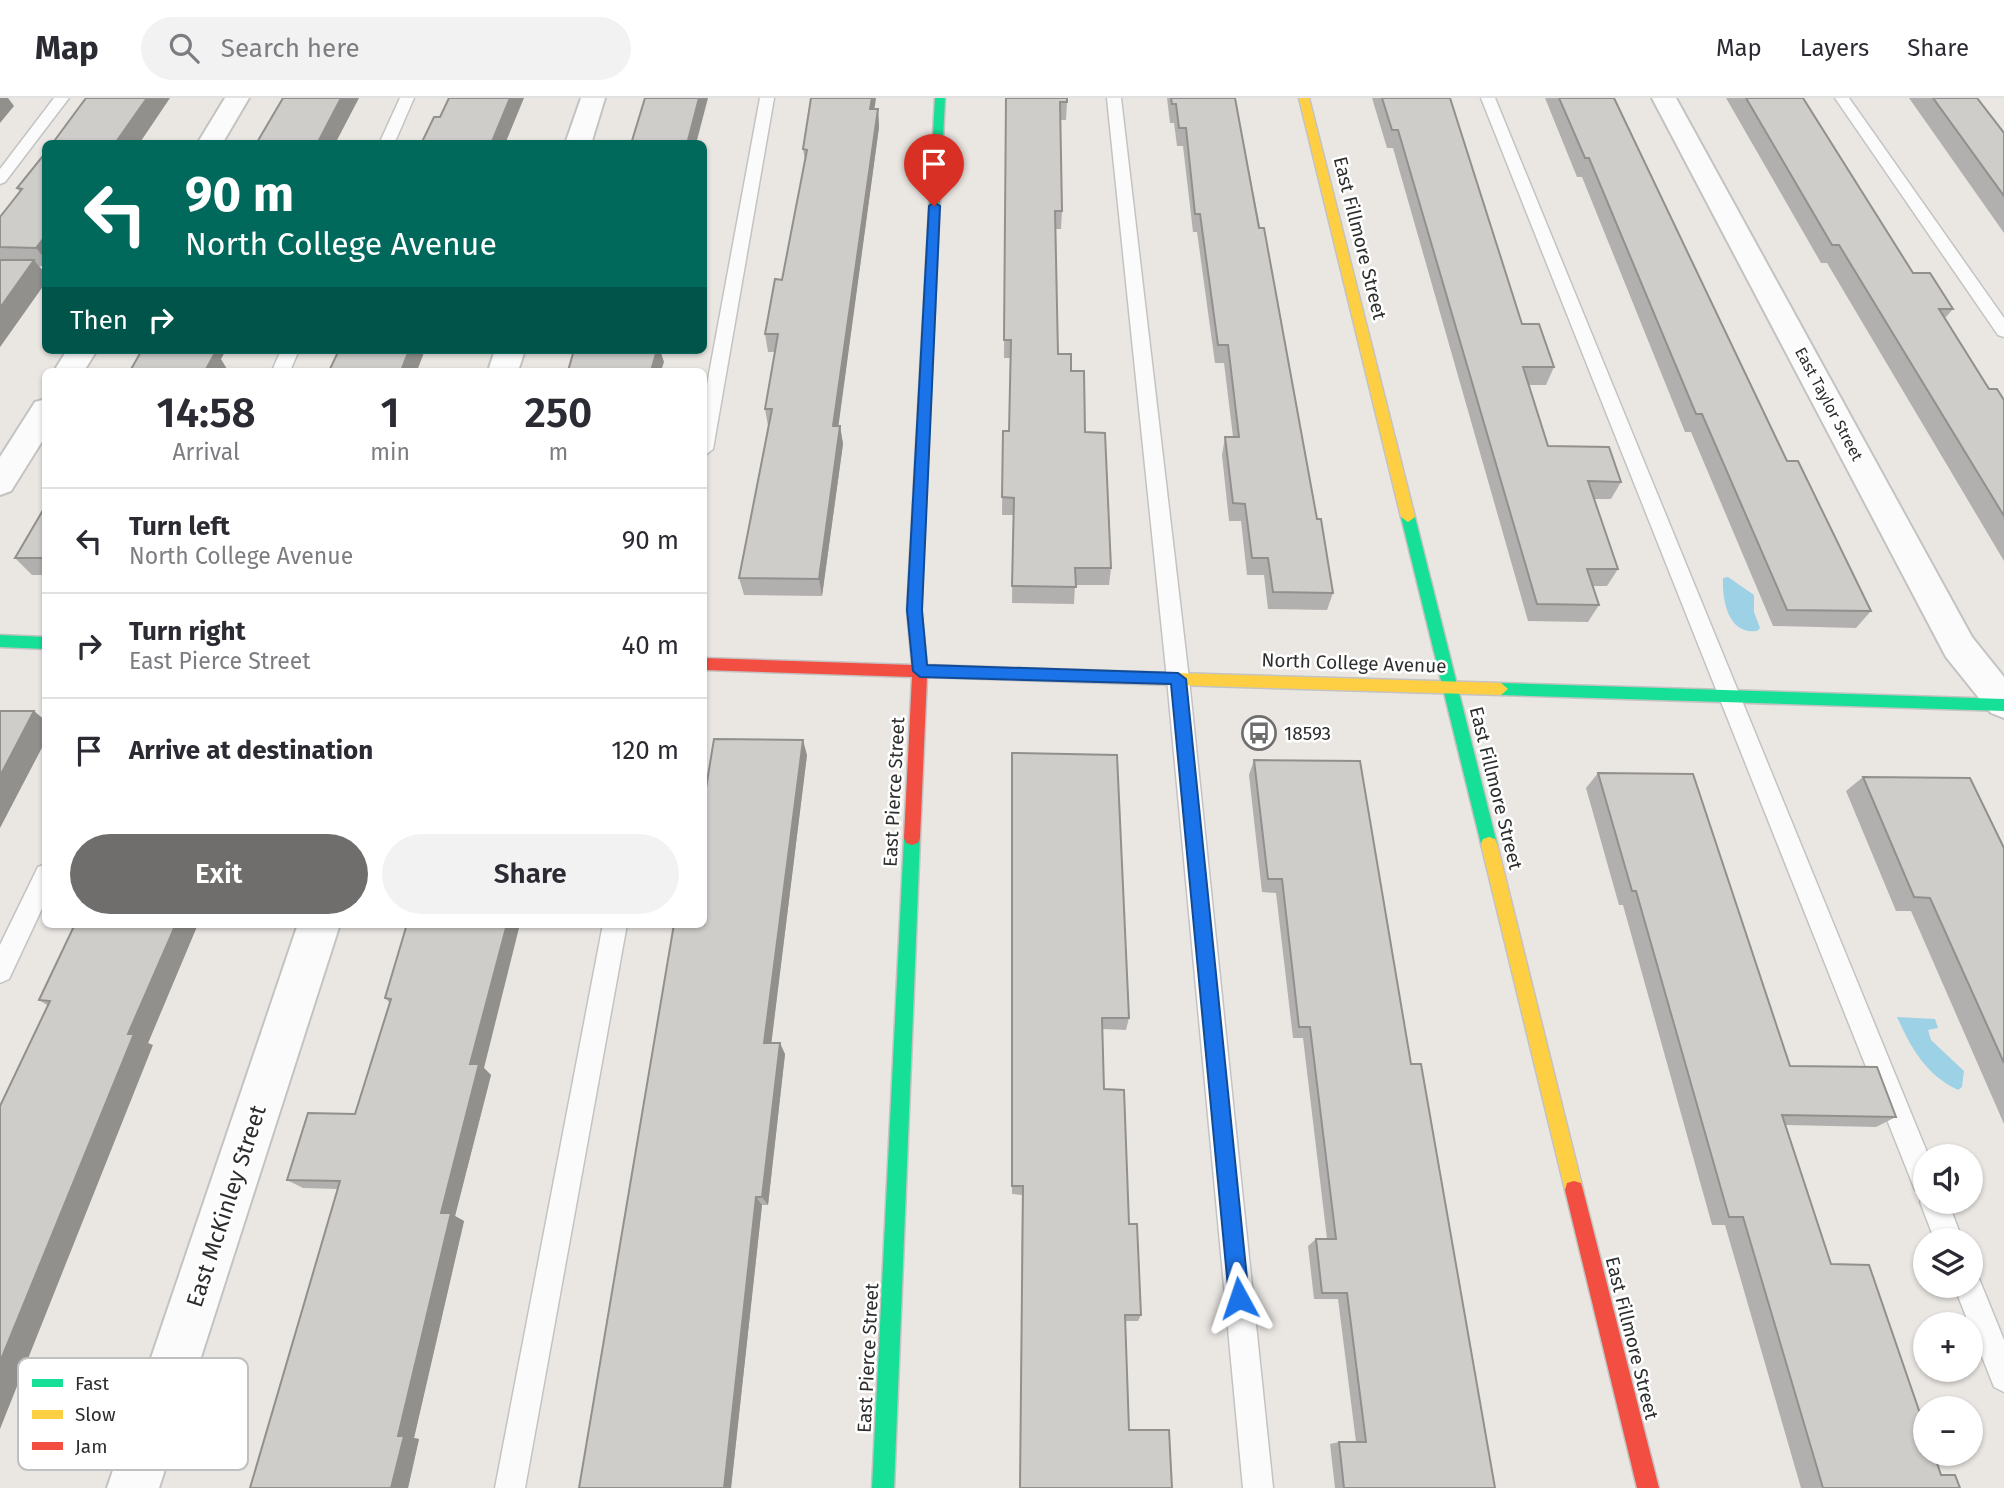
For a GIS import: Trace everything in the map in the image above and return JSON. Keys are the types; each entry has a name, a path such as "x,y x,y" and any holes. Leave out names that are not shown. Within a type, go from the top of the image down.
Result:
{"street":[{"path":"211,140 237,98"},
{"path":"579,140 593,98"},
{"name":"East Pierce Street","path":"883,1488 920,671 914,610 940,98"},
{"name":"East Fillmore Street","path":"1304,98 1648,1488"},
{"name":"East Taylor Street","path":"1664,98 1959,647 2004,704"},
{"path":"0,483 42,415"},
{"path":"0,642 42,643"},
{"name":"North College Avenue","path":"707,664 2004,704"},
{"name":"East McKinley Street","path":"176,1358 317,928"},
{"name":"East McKinley Street","path":"133,1488 139,1470"}],"lane":[{"path":"0,179 62,98"},
{"path":"388,140 407,98"},
{"path":"707,432 767,98"},
{"path":"1114,98 1178,679 1258,1488"},
{"path":"1488,98 1913,1150"},
{"path":"1842,98 2004,331"},
{"path":"0,971 42,882"},
{"path":"510,1488 614,928"},
{"path":"1973,1298 2004,1377"}],"water":[{"path":"1728,577 1754,595 1754,612 1760,628 1757,631 1739,628 1733,622 1723,587 1723,578"},
{"path":"1897,1017 1935,1019 1938,1028 1928,1030 1931,1040 1964,1071 1962,1087 1958,1090 1947,1084 1928,1068 1914,1050"}],"building":[{"path":"86,98 147,98 117,140 55,140"},
{"path":"283,98 341,98 319,140 258,140"},
{"path":"449,98 510,98 493,140 423,140 434,117 440,117"},
{"path":"645,98 699,98 688,140 632,140"},
{"path":"811,98 872,98 870,109 878,109 833,426 840,426 819,579 739,578 772,409 765,409 778,334 765,334 775,279 782,280 807,150 803,149"},
{"path":"1006,98 1067,98 1067,102 1060,102 1062,211 1055,211 1058,354 1071,354 1071,371 1084,371 1085,432 1105,433 1111,568 1075,568 1076,587 1012,586 1014,498 1002,497 1003,431 1009,431 1011,340 1004,340"},
{"path":"1171,98 1235,98 1259,228 1264,228 1333,593 1273,592 1268,558 1252,558 1245,504 1233,503 1225,437 1239,437 1228,345 1218,345 1200,214 1195,214 1186,128 1179,128 1176,104 1172,104"},
{"path":"1382,98 1450,98 1522,324 1539,324 1554,367 1523,367 1548,446 1609,447 1621,482 1588,481 1618,569 1587,569 1599,605 1537,604 1398,130 1392,130"},
{"path":"1559,98 1614,98 1787,461 1798,461 1871,611 1787,610 1702,414 1696,414 1589,158 1585,158"},
{"path":"1746,98 1803,98 1913,273 1930,273 1953,309 1939,309 1989,389 1997,389 2004,400 2004,516 1839,245 1832,245"},
{"path":"1933,98 1977,98 2004,133 2004,196"},
{"path":"42,157 42,240 36,248 0,247 0,217 22,189 17,188"},
{"path":"0,260 34,260 0,308"},
{"path":"140,354 214,354 207,368 132,368"},
{"path":"337,354 407,354 402,368 330,368"},
{"path":"573,354 656,354 652,368 569,368"},
{"path":"42,512 42,558 15,558"},
{"path":"0,711 34,711 0,776"},
{"path":"714,739 803,740 764,1043 780,1043 762,1197 756,1197 724,1488 579,1488 673,928 707,928 707,782"},
{"path":"1012,753 1117,755 1129,1018 1102,1018 1104,1089 1124,1090 1129,1224 1137,1224 1141,1315 1125,1315 1129,1430 1169,1430 1172,1488 1020,1488 1023,1186 1012,1186"},
{"path":"1254,760 1360,761 1411,1064 1421,1064 1495,1488 1344,1488 1339,1442 1366,1442 1347,1293 1322,1293 1316,1239 1336,1239 1310,1027 1299,1027 1282,879 1268,879"},
{"path":"1598,773 1693,774 1790,1066 1877,1067 1896,1117 1782,1115 1831,1264 1869,1265 1914,1396 1913,1466 1938,1466 1941,1475 1955,1475 1960,1488 1823,1488 1743,1217 1729,1217 1636,891 1632,891"},
{"path":"1863,777 1970,778 2004,848 2004,1063 1930,898 1914,897"},
{"path":"73,928 174,928 128,1034 134,1034 0,1362 0,1106 50,1001 39,1000"},
{"path":"406,928 506,928 470,1064 479,1064 441,1213 451,1213 398,1436 404,1436 391,1488 250,1488 340,1181 287,1180 308,1113 355,1114 391,999 385,998"}],"traffic: fast":[{"path":"924,408 940,98"},
{"path":"1408,517 1489,844"},
{"path":"0,641 42,643"},
{"path":"1501,689 2004,705"},
{"path":"883,1488 912,838"}],"traffic: slow":[{"path":"1304,98 1408,517"},
{"path":"1079,676 1501,689"},
{"path":"1489,844 1574,1190"}],"traffic: jam":[{"path":"912,838 920,671 914,610 924,408"},
{"path":"707,664 1079,676"},
{"path":"1574,1190 1648,1488"}],"place":[{"name":"18593","path":"1259,733"}],"route":[{"path":"934,206 914,610 920,671 1178,679 1239,1298"}]}
